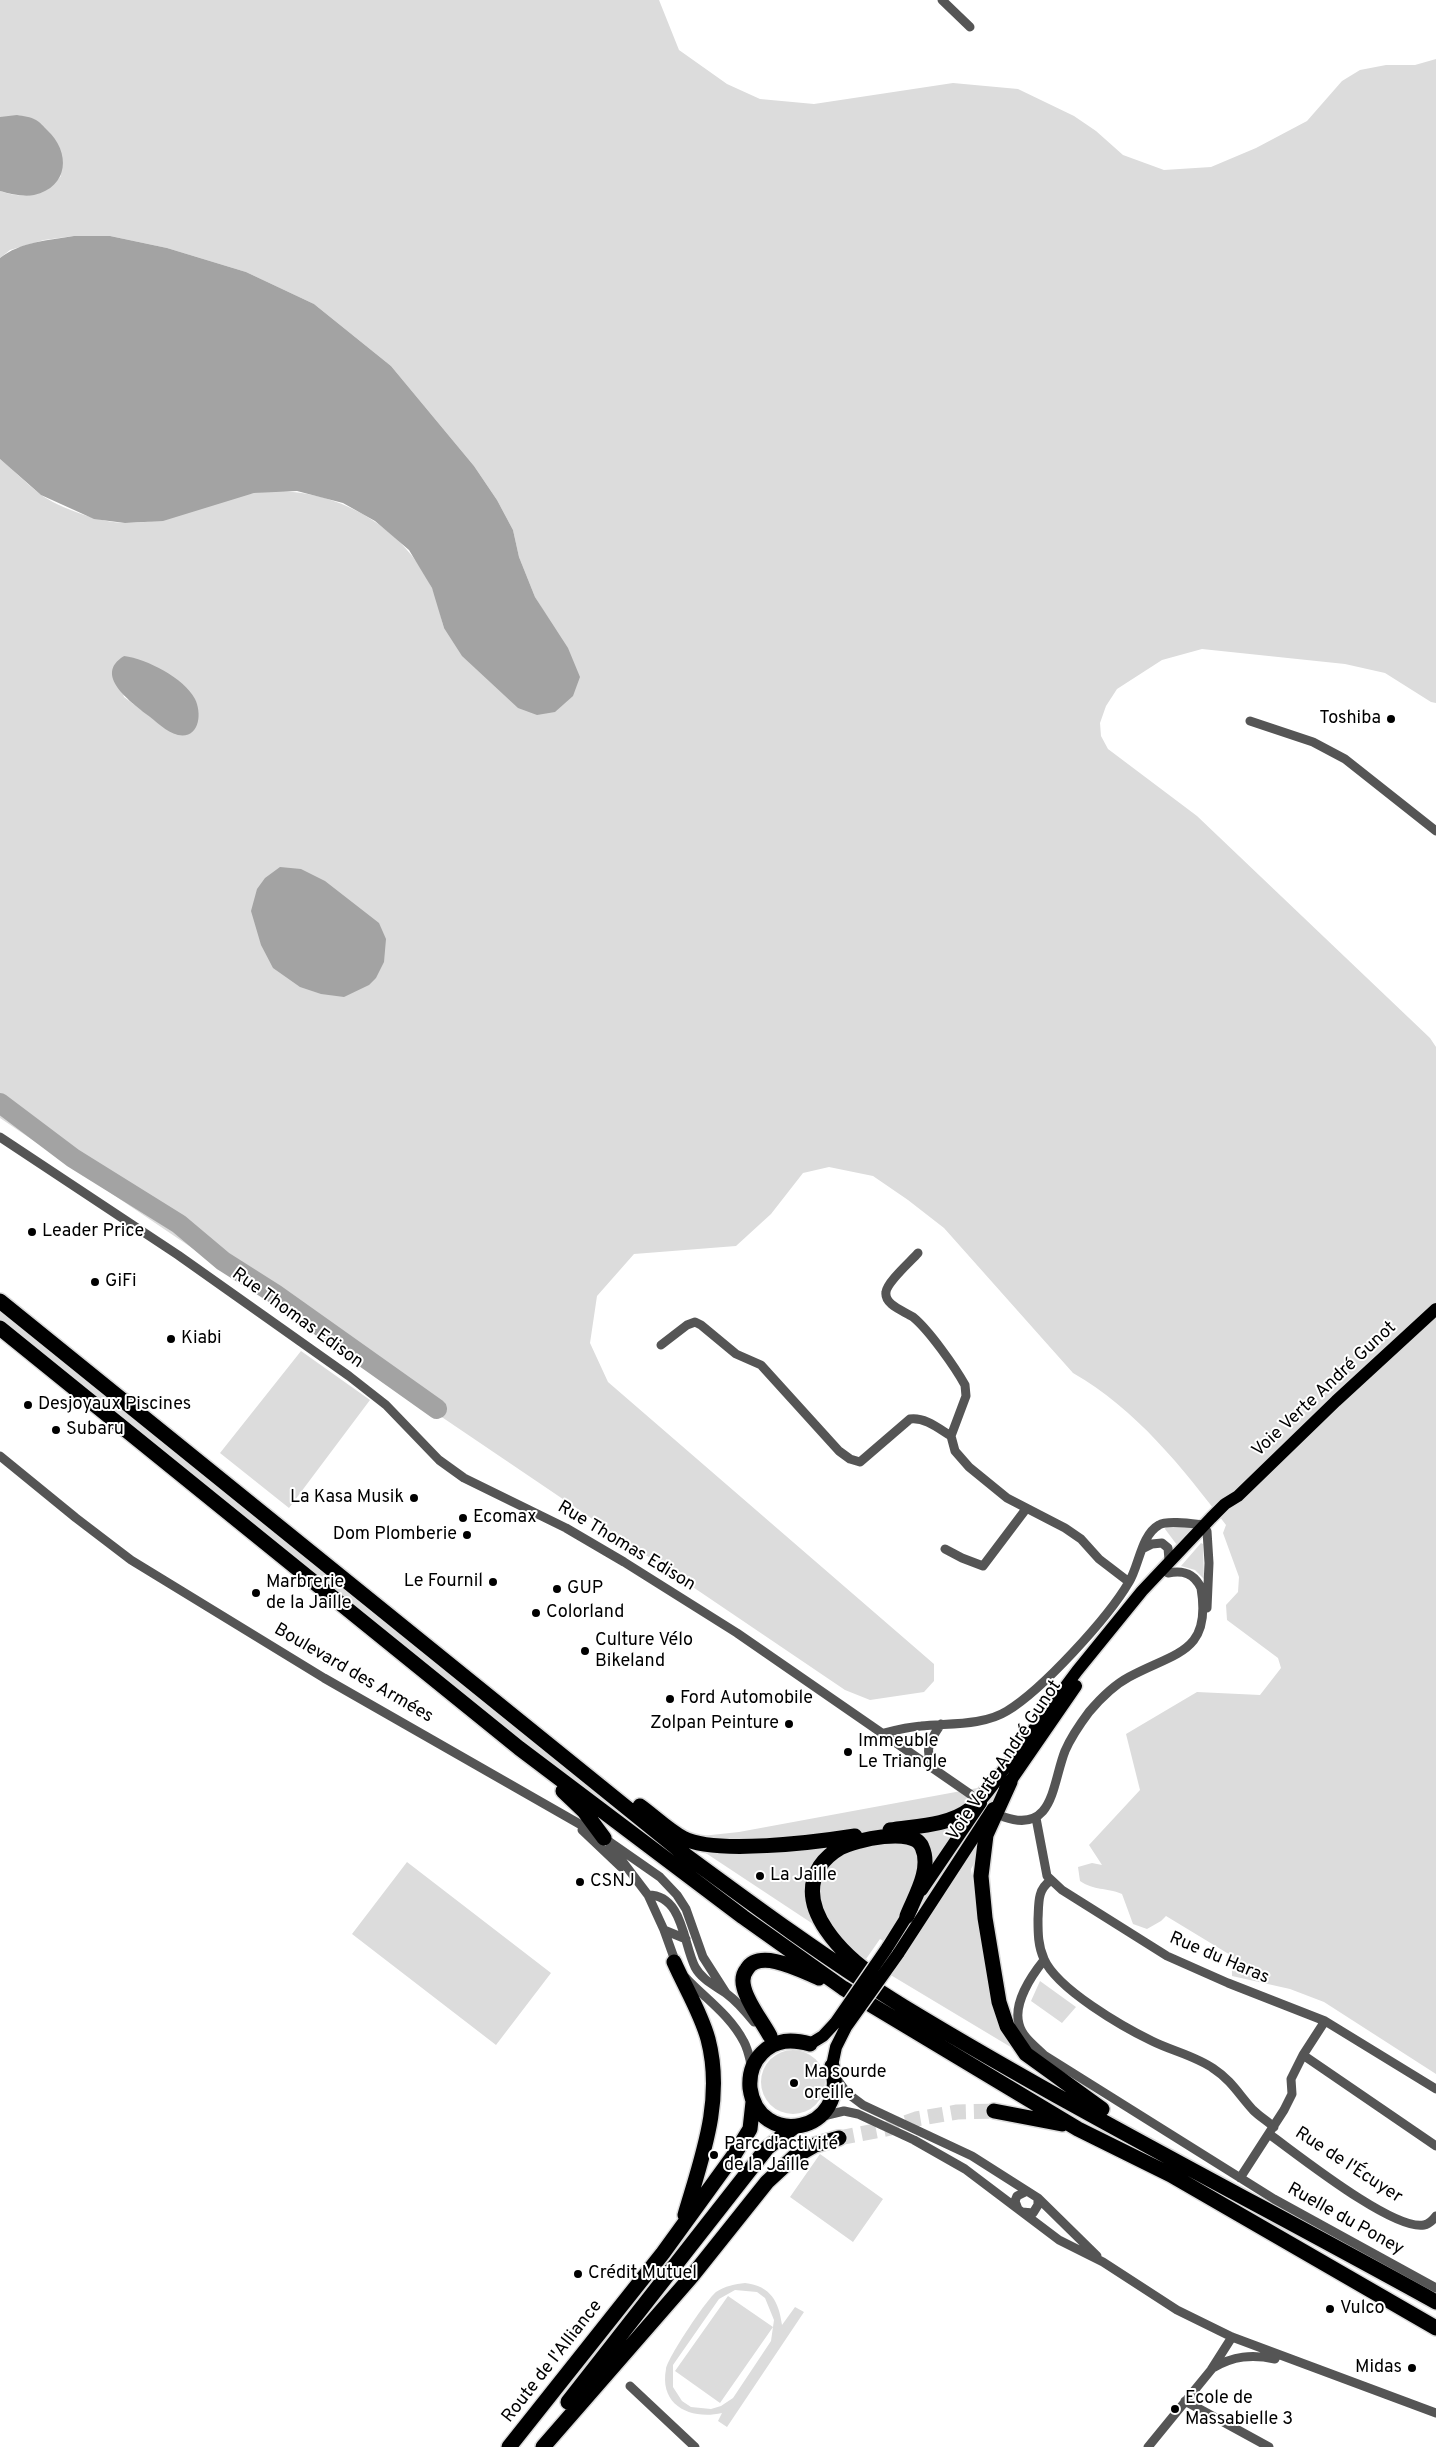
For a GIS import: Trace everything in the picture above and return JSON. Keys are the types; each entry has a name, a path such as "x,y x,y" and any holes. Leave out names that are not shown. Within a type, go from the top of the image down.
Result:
{"highway":[{"path":"0,1301 684,1854 758,1909 902,2006 1060,2097 1436,2302"},
{"path":"0,1328 520,1748 743,1917 843,1988 1071,2126 1171,2174 1436,2328"},
{"path":"534,1733 600,1776 683,1838 701,1844 744,1846 835,1839 946,1820 970,1809 1004,1780"},
{"path":"520,1748 584,1812 604,1838"},
{"path":"1004,1780 986,1836 981,1876 985,1918 999,2002 1007,2026 1026,2054 1102,2109"},
{"path":"907,1916 921,1882 926,1860 922,1845 914,1838 892,1836 858,1842 841,1848 820,1866 813,1882 813,1896 818,1914 828,1932 846,1954 865,1970 914,2002 1276,2209 1283,2217"},
{"path":"775,2039 744,1988 743,1978 745,1970 754,1962 769,1960 784,1964 843,1988"},
{"path":"674,1962 707,2037 712,2057 714,2091 707,2142 682,2226"},
{"path":"752,2068 775,2039"},
{"path":"775,2039 810,2044"},
{"name":"Route de l'Alliance","path":"509,2447 682,2226 746,2138 753,2118 753,2102 749,2079 752,2068"},
{"path":"820,2117 834,2098 834,2072"},
{"path":"753,2102 760,2112 770,2120 782,2126 794,2127"},
{"path":"994,2112 1071,2126"},
{"name":"Route de l'Alliance","path":"530,2447 588,2379 767,2148 794,2127 806,2125 820,2117"},
{"path":"542,2447 692,2276 767,2182 794,2157 815,2145 838,2138"}],"main road":[{"name":"Voie Verte André Gunot","path":"834,2072 836,2047 841,2025 1077,1671 1144,1593 1225,1504 1238,1496 1336,1401 1436,1309"},
{"name":"Voie Verte André Gunot","path":"892,1951 907,1916 936,1868 1004,1780"},
{"name":"Voie Verte André Gunot","path":"810,2044 841,2025"}],"street":[{"path":"942,0 970,26"},
{"path":"1250,721 1313,742 1345,759 1436,831"},
{"name":"Rue Thomas Edison","path":"0,1137 178,1254 349,1376 386,1405 439,1460 464,1478 566,1528 616,1557 737,1633 970,1794"},
{"path":"918,1253 889,1285 886,1291 887,1298 896,1308 918,1322 965,1385 966,1396 951,1436 955,1451 968,1467 1007,1498 1065,1528 1080,1538 1099,1559 1130,1582"},
{"path":"661,1345 687,1325 695,1322 701,1325 736,1354 761,1365 850,1459 860,1462 910,1419 918,1418 951,1436"},
{"name":"Boulevard des Armées","path":"0,1456 131,1560 324,1678 604,1838 660,1876 677,1895 691,1920 703,1957 710,1971 726,1993"},
{"path":"945,1549 984,1566 1026,1509"},
{"path":"884,1733 941,1724 984,1720 1006,1712 1038,1686 1089,1632 1130,1582 1152,1532 1159,1525 1164,1523 1205,1528 1209,1593 1200,1630 1187,1649 1129,1677 1094,1706 1071,1738 1051,1797 1043,1812 1036,1818 1025,1822 1004,1817"},
{"path":"1144,1548 1152,1544 1162,1543 1168,1548 1169,1566 1186,1572 1200,1584 1203,1617"},
{"path":"938,1771 927,1753 929,1742 941,1724"},
{"path":"1036,1818 1044,1865 1050,1881 1043,1886 1039,1897 1038,1938 1044,1960"},
{"name":"Boulevard des Armées","path":"574,1822 640,1885"},
{"path":"604,1838 648,1895 664,1930 674,1962 685,1977 724,2012 745,2043 752,2068"},
{"name":"Rue du Haras","path":"1050,1881 1146,1945 1228,1984 1325,2021 1436,2089"},
{"path":"648,1895 658,1895 670,1904 681,1925 696,1968 702,1976 726,1993 775,2039"},
{"path":"664,1930 686,1939"},
{"name":"Rue de l'Écuyer","path":"1044,1960 1065,1984 1102,2012 1152,2041 1219,2072 1232,2084 1271,2130 1379,2211 1417,2225 1428,2224 1436,2216"},
{"name":"Ruelle du Poney","path":"1044,1960 1032,1975 1018,2011 1019,2025 1028,2039 1044,2055 1274,2199 1436,2288"},
{"path":"1240,2178 1292,2094 1291,2080 1303,2055 1325,2021"},
{"path":"1303,2055 1436,2146"},
{"path":"834,2072 847,2093 862,2105 972,2156 1038,2198 1103,2262"},
{"path":"820,2117 844,2111 858,2114 914,2140 965,2169 1059,2240 1103,2262 1177,2310 1232,2338 1436,2413"},
{"path":"1027,2191 1017,2196 1015,2202 1020,2210 1033,2212 1038,2205 1038,2198"},
{"path":"1148,2447 1211,2370 1232,2338"},
{"path":"1211,2370 1228,2360 1259,2356 1305,2365"},
{"path":"630,2386 695,2447"},
{"path":"1186,2401 1269,2447"}],"shaded area":[{"path":"0,0 659,0 679,50 727,84 760,99 814,104 953,83 1018,89 1074,116 1096,131 1123,155 1164,170 1211,167 1256,148 1307,121 1342,81 1360,70 1386,65 1415,65 1436,59 1436,703 1431,702 1385,673 1345,664 1202,649 1162,660 1117,689 1106,706 1100,723 1101,736 1108,749 1197,816 1430,1038 1436,1047 1436,2074 1324,2002 1290,1989 1232,1976 1232,1956 1166,1916 1147,1929 1133,1924 1122,1894 1090,1886 1080,1881 1078,1867 1092,1863 1102,1865 1089,1845 1140,1790 1126,1734 1197,1692 1260,1695 1281,1668 1278,1658 1227,1620 1226,1605 1238,1592 1239,1577 1223,1533 1226,1525 1193,1482 1138,1422 1096,1388 1073,1373 944,1228 873,1176 829,1167 803,1173 771,1214 736,1246 634,1254 597,1296 590,1343 608,1382 934,1664 934,1681 924,1692 870,1700 845,1690 0,1118 0,459 48,499 81,514 115,522 159,520 254,493 281,491 308,494 334,501 358,512 381,526 402,544 419,565 432,588 444,628 549,620 535,597 519,557 513,530 497,500 474,466 391,366 314,304 246,272 167,248 110,236 74,236 44,240 10,250 0,258 0,191 18,195 33,194 47,188 61,176 0,117","holes":["124,656 168,730 124,697 114,666"]},
{"path":"17,115 32,118 40,123 55,139 63,158 63,168 60,177 54,185 46,191 30,196 0,191 0,117"},
{"path":"74,236 110,236 167,248 246,272 314,304 391,366 474,466 497,500 513,530 519,557 535,597 568,648 580,677 573,696 555,712 537,715 518,708 462,656 444,628 432,588 409,550 375,521 343,503 297,491 254,493 163,521 125,523 94,519 41,495 0,459 0,258 16,248 26,245"},
{"path":"124,656 154,665 174,677 190,691 195,699 198,711 197,724 191,733 178,735 169,731 139,709 117,687 112,671 115,663"},
{"path":"280,867 301,869 325,881 379,923 386,939 384,962 376,978 369,985 344,997 321,994 300,987 273,968 261,945 251,911 257,889 265,878"},
{"path":"0,1309 441,1665 937,2034 842,1981 579,1787 0,1319"},
{"path":"301,1351 370,1400 289,1508 220,1453"},
{"path":"1166,1526 1191,1526 1193,1528 1177,1545 1165,1529"},
{"path":"1201,1543 1203,1544 1204,1579 1195,1570 1181,1566"},
{"path":"1010,1782 898,1950 880,1939 866,1959 683,1838 739,1832"},
{"path":"981,1836 977,1858 971,1869 991,2003 1002,2031 1014,2049 889,1974 960,1872"},
{"path":"407,1862 551,1973 496,2045 352,1934"},
{"path":"1040,1981 1076,2007 1062,2023 1031,2001"},
{"path":"787,2050 799,2050 816,2059 823,2070 825,2082 823,2094 816,2105 799,2114 787,2114 775,2109 766,2100 761,2088 761,2076 766,2064 775,2055"},
{"path":"820,2154 883,2199 853,2242 790,2197"},
{"path":"745,2283 761,2288 772,2296 779,2309 782,2325 795,2307 804,2312 727,2427 718,2421 722,2413 710,2415 689,2412 680,2408 672,2401 667,2392 665,2382 666,2369 680,2341 711,2297 723,2288","holes":["735,2290 757,2292 765,2298 774,2320 771,2341 733,2398 721,2406 711,2409 691,2407 682,2401 673,2387 673,2365 719,2299"]},
{"path":"728,2296 773,2327 720,2403 675,2371"}],"waterway":[{"path":"0,1103 73,1158 179,1224 223,1261 275,1294 437,1409"}],"tunnel":[{"path":"839,2138 891,2128 916,2119 957,2112 994,2111"}],"place":[{"name":"Toshiba","path":"1391,719"},
{"name":"Leader Price","path":"32,1232"},
{"name":"GiFi","path":"95,1282"},
{"name":"Kiabi","path":"171,1339"},
{"name":"Desjoyaux Piscines","path":"28,1405"},
{"name":"Subaru","path":"56,1430"},
{"name":"La Kasa Musik","path":"414,1498"},
{"name":"Ecomax","path":"463,1518"},
{"name":"Dom Plomberie","path":"467,1535"},
{"name":"Le Fournil","path":"493,1582"},
{"name":"GUP","path":"557,1589"},
{"name":"Marbrerie de la Jaille","path":"256,1593"},
{"name":"Colorland","path":"536,1613"},
{"name":"Culture Vélo Bikeland","path":"585,1651"},
{"name":"Ford Automobile","path":"670,1699"},
{"name":"Zolpan Peinture","path":"789,1724"},
{"name":"Immeuble Le Triangle","path":"848,1752"},
{"name":"La Jaille","path":"760,1876"},
{"name":"CSNJ","path":"580,1882"},
{"name":"Ma sourde oreille","path":"794,2083"},
{"name":"Parc d'activité de la Jaille","path":"714,2155"},
{"name":"Crédit Mutuel","path":"578,2274"},
{"name":"Vulco","path":"1330,2309"},
{"name":"Midas","path":"1412,2368"},
{"name":"Ecole de Massabielle 3","path":"1175,2409"}]}
